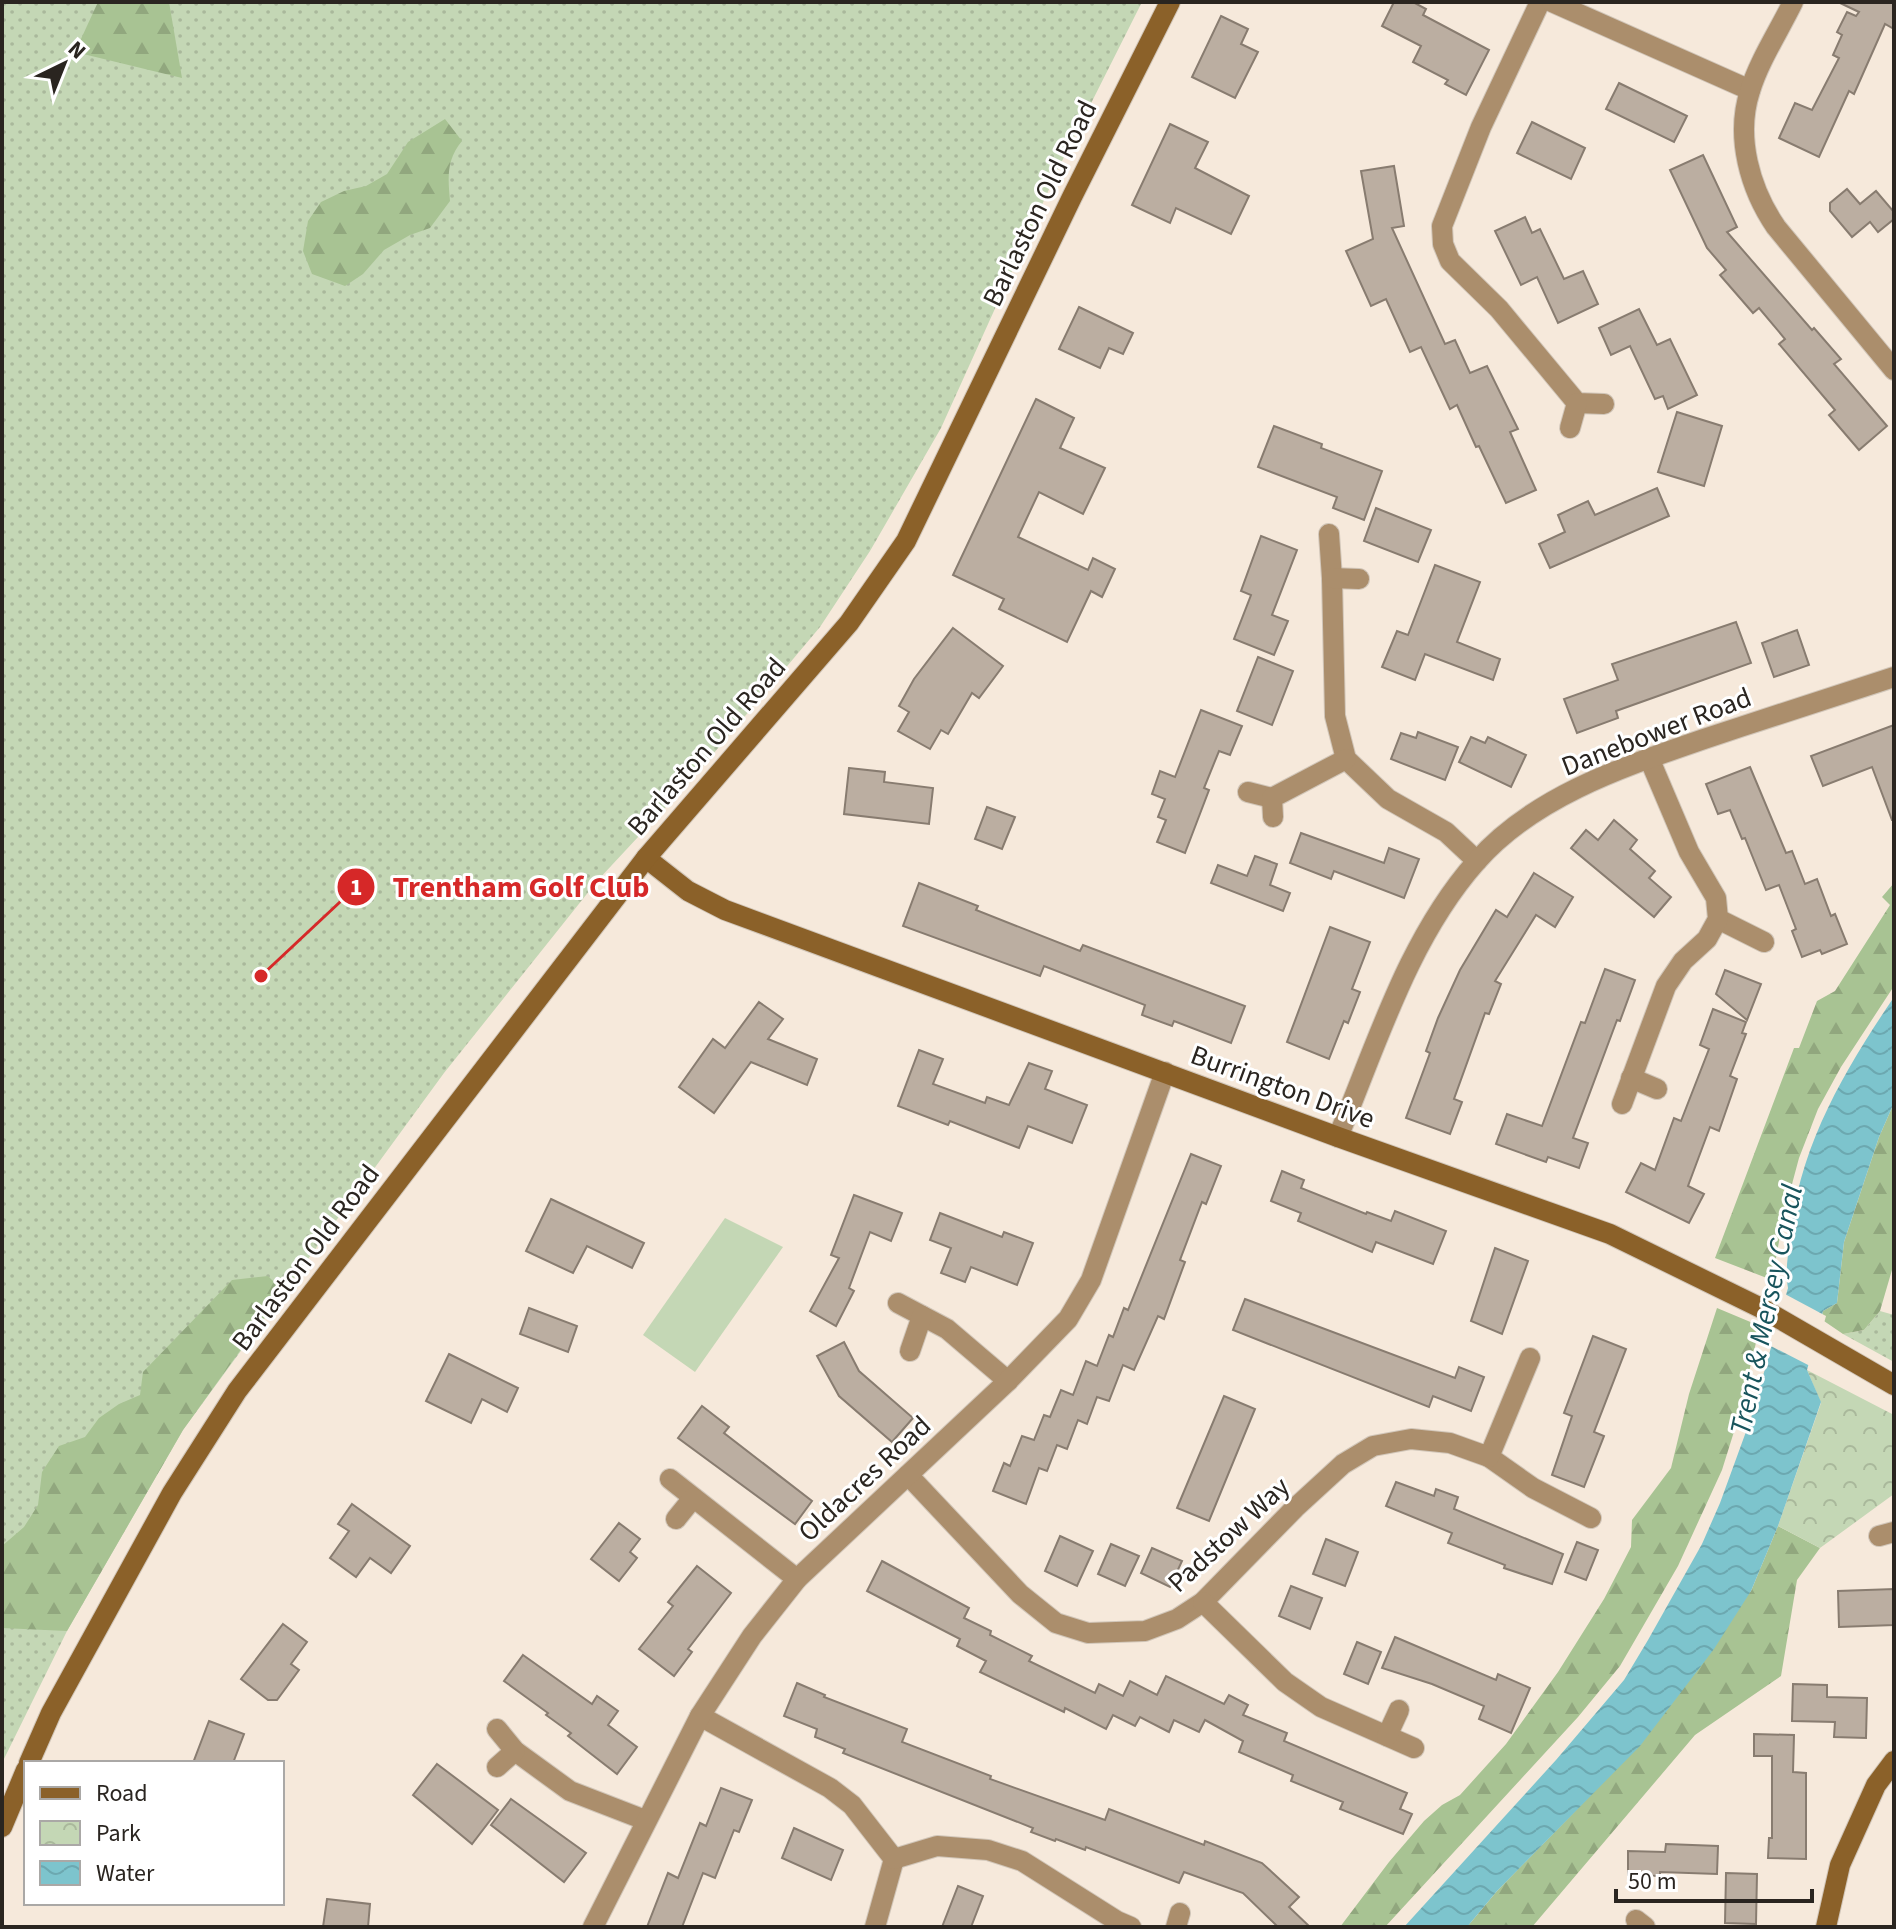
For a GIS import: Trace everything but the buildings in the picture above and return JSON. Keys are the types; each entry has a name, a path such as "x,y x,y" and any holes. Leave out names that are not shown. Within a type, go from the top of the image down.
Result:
{"street":[{"name":"Barlaston Old Road","path":"30,1761 51,1713 172,1493 237,1391 646,858 849,623 906,541 1170,2"},
{"path":"1540,2 1481,127 1442,226 1443,244 1450,261 1499,309 1577,403 1604,404"},
{"path":"1552,2 1750,90"},
{"path":"1793,2 1750,90 1744,118 1746,148 1761,205 1894,370"},
{"path":"1570,428 1577,403"},
{"path":"1329,534 1335,716 1346,759 1388,799 1446,832 1477,861"},
{"path":"1332,578 1359,579"},
{"name":"Danebower Road","path":"1338,1137 1415,955 1442,909 1477,861 1514,828 1596,778 1894,677"},
{"path":"1622,1104 1666,986 1683,961 1707,939 1718,919 1716,898 1689,852 1649,758"},
{"path":"1248,792 1272,807 1346,759"},
{"name":"Burrington Drive","path":"646,858 688,891 725,910 1338,1137 1610,1234 1761,1308 1894,1385"},
{"path":"1718,919 1764,942"},
{"name":"Oldacres Road","path":"593,1927 700,1716 752,1636 797,1579 1008,1381 1068,1319 1091,1280 1165,1072"},
{"path":"1631,1078 1657,1089"},
{"path":"898,1303 947,1329 1008,1381"},
{"path":"910,1351 922,1316"},
{"path":"1489,1457 1530,1358"},
{"name":"Padstow Way","path":"908,1475 1020,1594 1056,1623 1088,1633 1145,1631 1177,1619 1203,1602 1295,1508 1343,1464 1373,1446 1411,1439 1450,1443 1489,1457 1533,1488 1591,1518"},
{"path":"670,1479 797,1579"},
{"path":"676,1519 693,1498"},
{"path":"1203,1602 1285,1682 1321,1707 1414,1748"},
{"path":"1387,1736 1399,1710"},
{"path":"700,1716 830,1788 852,1805 894,1859"},
{"path":"497,1729 515,1751 570,1791 645,1820"},
{"path":"497,1767 515,1751"},
{"path":"1826,1927 1840,1865 1876,1785 1894,1761"},
{"path":"2,1827 24,1775"},
{"path":"894,1859 937,1846 988,1850 1022,1861 1131,1927"},
{"path":"875,1927 894,1859"}],"green space":[{"path":"2,2 1142,2 1060,165 941,428 870,551 820,627 692,779 598,880 444,1073 183,1430 67,1631 2,1763"},
{"path":"98,2 169,2 182,78 75,52"},
{"path":"445,119 462,141 451,162 450,201 430,228 384,250 363,274 345,286 312,274 303,251 308,221 321,202 344,191 366,186 387,174 408,142"},
{"path":"1894,883 1894,986 1841,1067 1818,1109 1799,1158 1784,1214 1772,1280 1715,1258 1794,1048 1799,1048 1817,1001 1835,991 1890,905 1882,897"},
{"path":"1894,1103 1894,1263 1880,1311 1864,1330 1843,1334 1821,1319 1823,1311 1837,1303 1844,1242 1879,1137"},
{"path":"725,1218 783,1247 695,1372 643,1335"},
{"path":"268,1276 283,1291 183,1430 67,1631 2,1628 2,1546 24,1527 38,1505 42,1472 59,1446 85,1437 99,1418 119,1404 140,1395 143,1372 232,1280"},
{"path":"1717,1308 1760,1326 1737,1422 1722,1470 1678,1566 1620,1666 1578,1717 1385,1927 1340,1927 1424,1821 1442,1805 1460,1795 1506,1744 1558,1672 1604,1599 1631,1547 1632,1520 1671,1468 1689,1394"},
{"path":"1880,1311 1894,1315 1894,1362 1843,1334 1864,1330"},
{"path":"1807,1370 1894,1415 1894,1494 1820,1548 1778,1526 1821,1403"},
{"path":"1778,1526 1820,1548 1797,1580 1781,1676 1695,1735 1532,1927 1467,1927 1497,1891 1587,1799 1751,1591"}],"water":[{"path":"1894,997 1894,1103 1879,1137 1844,1242 1837,1303 1823,1311 1807,1370 1821,1402 1778,1526 1751,1591 1714,1649 1640,1746 1497,1891 1467,1927 1404,1927 1556,1760 1624,1680 1702,1544 1751,1418 1788,1288 1787,1263 1795,1206 1813,1142 1841,1082"}],"pier":[{"path":"1783,1293 1826,1316 1812,1367 1767,1344"}],"place":[{"name":"Trentham Golf Club","path":"261,976"}],"water label":[{"name":"Trent & Mersey Canal","path":"1766,1310"}]}
